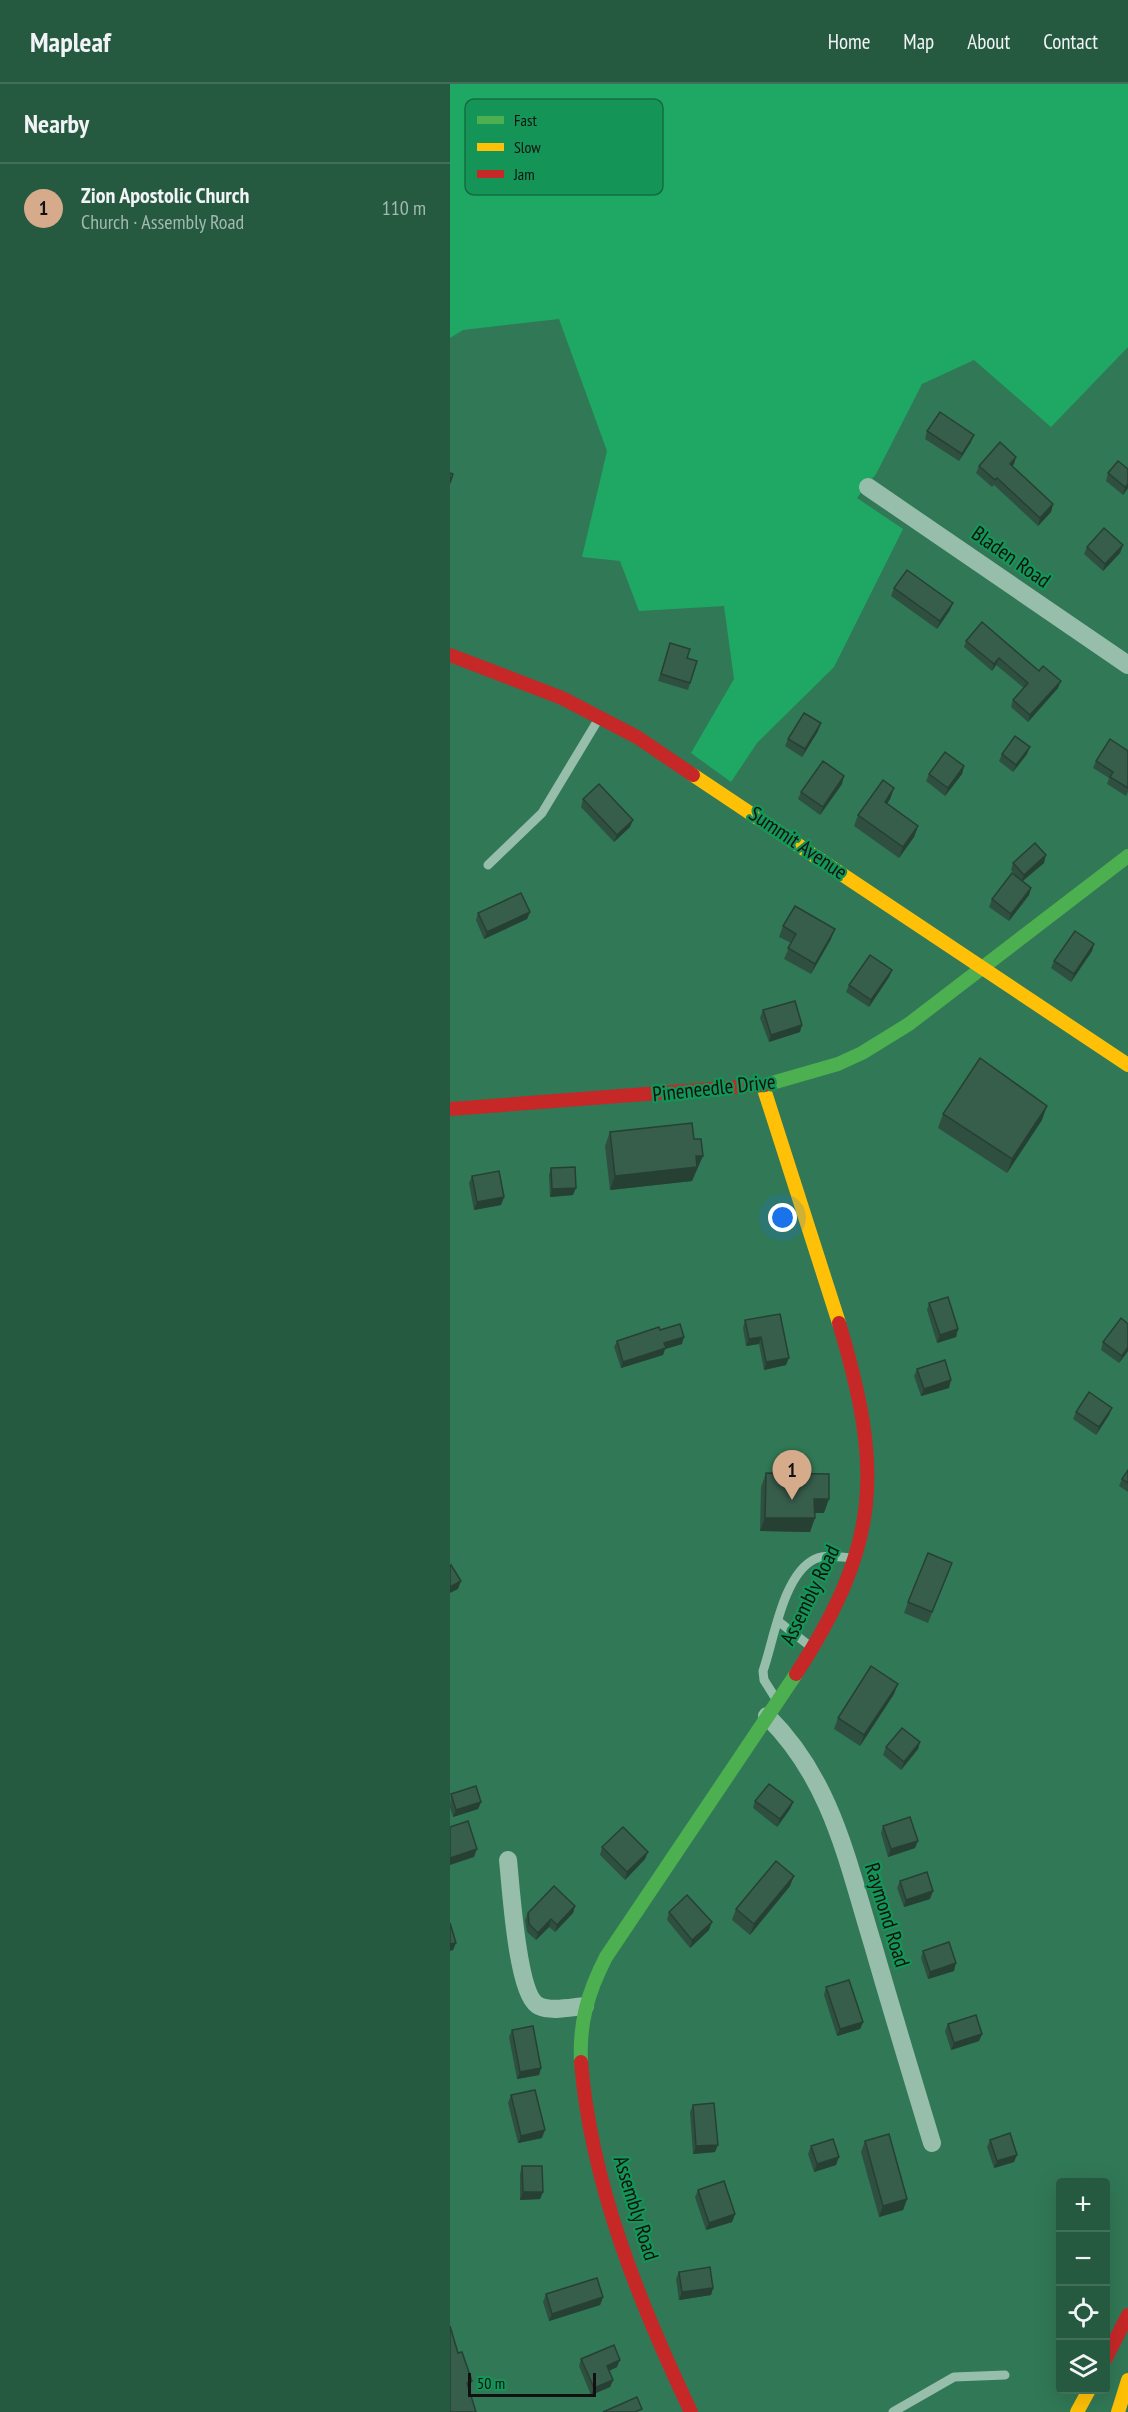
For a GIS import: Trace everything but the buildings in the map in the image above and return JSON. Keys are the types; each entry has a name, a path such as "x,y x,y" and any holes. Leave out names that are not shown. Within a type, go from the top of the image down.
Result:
{"main road":[{"name":"Summit Avenue","path":"450,655 562,698 637,738 1128,1065"},
{"name":"Pineneedle Drive","path":"450,1109 763,1086 813,1073 862,1053 909,1024 1128,856"},
{"name":"Assembly Road","path":"691,2412 635,2282 601,2172 582,2070 581,2040 585,2006 597,1974 616,1939 767,1716 810,1647 838,1597 855,1558 865,1523 869,1467 861,1407 834,1310 763,1086"},
{"path":"1110,2350 1128,2315"},
{"path":"1118,2412 1128,2380"},
{"path":"1077,2412 1087,2394"}],"street":[{"name":"Bladen Road","path":"868,487 1128,665"},
{"name":"Raymond Road","path":"767,1716 800,1752 829,1807 932,2143"},
{"path":"508,1860 521,1973 530,1999 538,2006 548,2008 585,2006"}],"lane":[{"path":"488,865 542,813 599,718"},
{"path":"777,1700 764,1680 764,1671 783,1603 802,1570 816,1558 834,1556 855,1558"},
{"path":"778,1620 810,1647"},
{"path":"893,2412 954,2376 1005,2375"}],"green space":[{"path":"450,84 1128,84 1128,347 1051,427 974,360 922,384 876,474 857,498 903,529 834,667 757,743 731,782 691,753 734,679 724,606 639,611 620,561 582,557 607,451 559,319 463,330 450,338"}],"traffic: fast":[{"path":"765,1085 838,1064 862,1053 909,1024 1128,856"},
{"path":"581,2062 586,2008 606,1957 796,1674"}],"traffic: slow":[{"path":"693,775 1128,1065"},
{"path":"763,1086 839,1323"},
{"path":"1118,2412 1128,2380"},
{"path":"1077,2412 1087,2394"}],"traffic: jam":[{"path":"450,655 562,698 637,737 693,775"},
{"path":"450,1109 765,1085"},
{"path":"796,1674 824,1627 845,1585 859,1544 866,1504 867,1464 863,1421 839,1323"},
{"path":"581,2062 586,2108 595,2153 620,2242 653,2328 691,2412"},
{"path":"1110,2350 1128,2315"}],"place":[{"name":"Zion Apostolic Church","path":"792,1500"}]}
